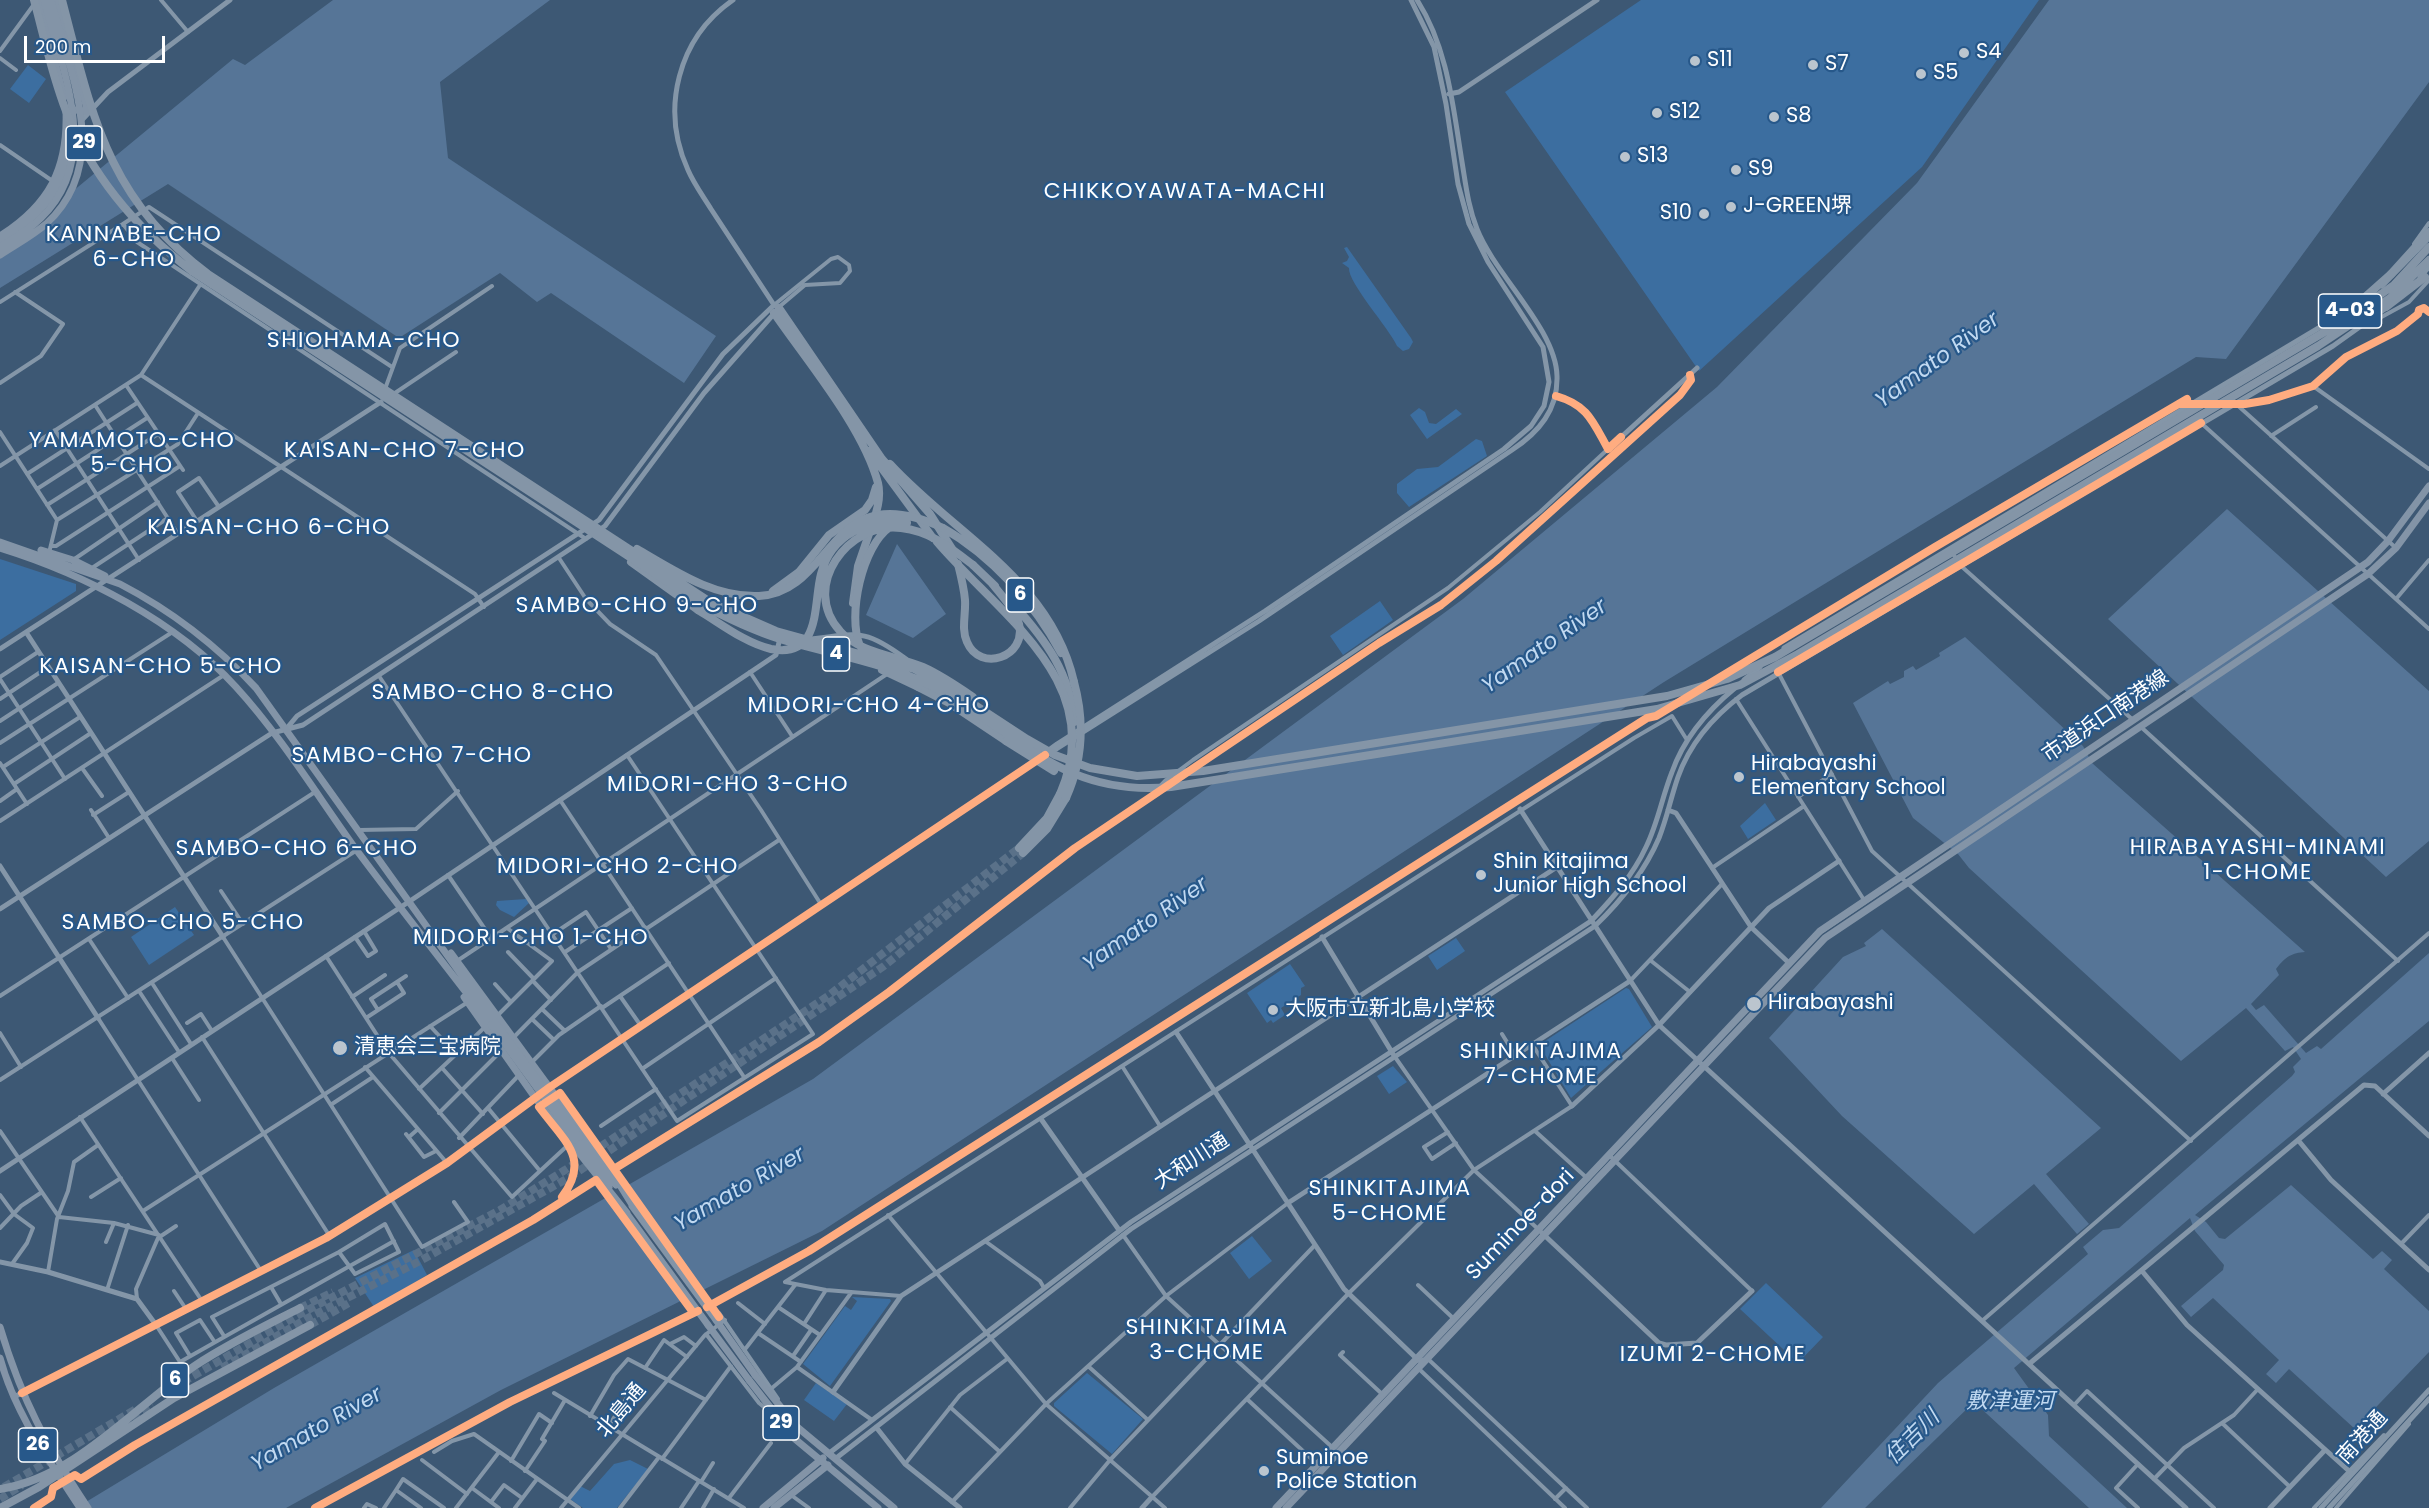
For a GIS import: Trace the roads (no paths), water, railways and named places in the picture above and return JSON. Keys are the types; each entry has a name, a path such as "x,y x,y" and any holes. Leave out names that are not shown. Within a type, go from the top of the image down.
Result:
{"highway":[{"name":"4","path":"62,0 92,111 107,152 129,193 166,239 208,274 691,590 735,614 776,631 914,669 954,691 1027,739 1067,760 1120,774 1153,776 1181,774 1667,696 1712,685 1775,657 2304,343 2382,294 2404,275 2429,247"},
{"name":"4","path":"36,1 60,93 74,128 104,181 145,232 178,260 239,303 598,535 691,598 742,625 791,642 887,668 923,682 1051,764 1073,775 1099,784 1125,788 1154,788 1189,784"},
{"name":"4-03","path":"2304,343 2372,292 2429,232"},
{"name":"4","path":"776,309 847,419 874,471 879,490 879,503 862,548 854,587 855,632 863,652 880,668 949,703 1024,753 1064,776 1100,788 1137,793 1657,709 1740,685 1789,660 2318,346 2378,308 2429,260"},
{"name":"4-03","path":"2318,346 2388,306 2416,286 2429,273"},
{"path":"776,309 894,476 930,514 948,540 963,583 964,633 970,647 978,655 989,659 1009,654 1020,637 1016,616 991,582"},
{"path":"847,419 901,497 936,541 1040,653 1062,688 1074,733"},
{"path":"867,438 924,499 980,544 1018,579 1042,609 1065,650 1074,682"},
{"name":"4","path":"587,524 702,585 723,592 751,596 772,591 789,580 830,535 868,506 876,487 874,471"},
{"path":"751,596 772,594 790,586 809,570 840,534 865,519 881,516 908,516 943,528"},
{"name":"4","path":"598,535 722,625 758,645 780,650 795,647 810,633 815,620 819,585 826,560 841,540 861,527 890,521 922,528 953,547 973,565"},
{"name":"6","path":"855,632 861,581 870,553 879,537 888,529 906,522 924,522 943,528 985,559 1027,603 1058,646 1074,682 1080,712 1081,744 1075,774 1063,796 1021,851"},
{"name":"6","path":"826,582 832,565 847,545 867,532 886,527 902,528 928,535 973,565 1035,629 1057,662 1070,697 1074,733 1071,765 1063,796"},
{"name":"4","path":"826,582 826,603 831,617 838,629 849,639 939,675 1067,760"},
{"name":"6","path":"59,1471 197,1365 300,1308"},
{"name":"6","path":"59,1471 174,1398 310,1325"},
{"name":"26","path":"0,1327 22,1393 59,1471"},
{"name":"26","path":"0,1358 14,1397 31,1432 88,1508"},
{"path":"0,1489 27,1483 59,1471"},
{"path":"0,1508 59,1471"},
{"name":"26","path":"71,1487 80,1508"}],"main road":[{"name":"29","path":"0,245 33,225 50,209 67,180 74,157 73,112 44,0"},
{"name":"29","path":"0,255 40,229 57,212 74,186 81,164 84,140 82,117 50,0"},
{"path":"56,0 88,112 74,109 64,97"},
{"path":"0,237 37,207 54,182 62,159 66,123 64,97 36,1"},
{"path":"0,245 33,219 53,195 64,173 78,125"},
{"name":"市道浜口南港線","path":"1788,963 1820,932 1864,901 2360,567 2388,541 2429,486"},
{"name":"市道浜口南港線","path":"1796,969 1829,935 2368,574 2396,548 2429,503"},
{"path":"0,539 50,549 136,592 226,658 256,688 410,901 457,961 492,1022 502,1050 535,1099"},
{"path":"0,539 110,579"},
{"path":"0,548 78,576 126,601 225,675 272,733 468,1002 514,1038 550,1087"},
{"path":"0,553 78,576"},
{"name":"29","path":"410,901 492,1022 607,1178"},
{"name":"29","path":"401,907 492,1022"},
{"name":"Suminoe-dori","path":"1286,1508 1546,1235 1696,1060 1788,963"},
{"name":"Suminoe-dori","path":"1276,1508 1588,1179 1612,1159 1704,1067 1796,969"},
{"name":"29","path":"550,1087 578,1125 627,1213 708,1325 796,1426 894,1508"},
{"name":"29","path":"535,1099 634,1208 706,1306 718,1316 776,1416 795,1439 878,1508"},
{"path":"774,1508 791,1495 823,1463 828,1454"},
{"path":"763,1508 823,1463 835,1459"}],"street":[{"path":"50,0 58,17 80,93 88,112"},
{"path":"161,0 188,32"},
{"path":"0,145 54,182 70,136 88,112 114,87 230,0"},
{"path":"733,0 704,25 685,57 677,82 675,125 688,172 776,309"},
{"path":"14,1397 329,1235 447,1163 550,1087 822,906 1045,755 1057,744 1255,617 1518,438 1537,418 1548,394 1547,360 1535,331 1488,262 1469,224 1458,184 1434,47 1412,0"},
{"path":"1045,755 1060,749 1259,621 1528,439 1546,419 1556,396 1557,374 1551,348 1485,247 1470,210 1451,94 1435,38 1417,0"},
{"path":"1565,20 1591,0"},
{"path":"1444,95 1459,92 1597,0"},
{"path":"0,51 36,1"},
{"path":"36,1 51,74 66,123"},
{"path":"0,58 16,70"},
{"path":"51,74 64,97"},
{"path":"0,302 149,207 392,367"},
{"path":"2279,353 2368,291 2400,261 2429,223"},
{"path":"123,224 137,242 200,285 381,402 586,540"},
{"path":"1593,923 1619,891 1641,857 1675,763 1687,740 1710,711 1770,658 1812,629 2279,353 2374,292 2399,272 2429,238"},
{"path":"0,909 272,733 303,725 586,540 598,535 632,493 710,385 776,309 831,259 838,257 849,266 850,271 845,280 840,283 805,285 776,309 723,354 599,520 587,524 578,533 479,599 297,717 286,729"},
{"path":"2364,326 2404,293 2429,267"},
{"path":"1593,923 1624,897 1638,877 1659,837 1679,774 1690,750 1706,727 1736,699 2234,402 2409,302 2429,280"},
{"path":"0,466 141,375 200,285"},
{"path":"381,402 400,348 492,286"},
{"path":"0,383 41,356 63,324 15,292"},
{"path":"0,649 456,352"},
{"path":"1146,801 1166,780 1193,760 1448,588 1540,512 1697,368"},
{"path":"141,375 479,599 484,607"},
{"path":"50,549 148,486 182,468 126,385"},
{"path":"2313,386 2429,469"},
{"path":"1556,396 1570,400 1583,408 1608,449"},
{"path":"2197,402 2200,423 2429,629"},
{"path":"2234,402 2396,548"},
{"path":"27,474 137,403"},
{"path":"95,405 178,534"},
{"path":"2271,436 2316,407"},
{"path":"50,549 57,520 178,444 198,412"},
{"path":"37,489 147,418"},
{"path":"56,430 139,560"},
{"path":"0,432 57,520"},
{"path":"47,505 158,434"},
{"path":"197,521 178,492 199,478 219,507"},
{"path":"73,560 158,502"},
{"path":"92,568 168,518"},
{"path":"587,524 598,535 732,618 781,635 811,639 864,635 876,637 1045,755"},
{"path":"1949,548 1960,565 2141,726 2398,961"},
{"path":"559,558 586,599 610,624 656,655 822,906"},
{"path":"2396,599 2429,560"},
{"path":"26,632 261,998 325,1092 422,1247 468,1222 454,1202"},
{"path":"0,743 171,633"},
{"path":"0,1171 401,907 776,655 781,635"},
{"path":"38,652 0,678 65,779"},
{"path":"1770,658 1872,851 2191,1141"},
{"path":"457,961 792,736 908,661"},
{"path":"0,699 48,667"},
{"path":"750,672 792,736"},
{"path":"0,821 225,675"},
{"path":"379,676 677,1120 813,1034 627,754"},
{"path":"0,721 58,683"},
{"path":"1736,699 1864,901"},
{"path":"901,1296 826,1290 785,1282 1521,809 1672,716 1687,740"},
{"path":"27,804 2,768 80,717"},
{"path":"14,784 91,734"},
{"path":"82,768 102,796"},
{"path":"1798,797 1832,774"},
{"path":"0,801 17,789"},
{"path":"359,830 416,828 458,791"},
{"path":"109,838 92,812 129,792"},
{"path":"0,996 315,792"},
{"path":"560,800 744,1077"},
{"path":"1712,868 1804,806"},
{"path":"1521,809 1659,1025 2186,1508"},
{"path":"1668,810 1676,813 1751,927 1796,969"},
{"path":"438,1113 455,1100 461,1089 578,972 780,840"},
{"path":"0,1080 357,850"},
{"path":"1142,1508 1348,1294 1474,1170 1572,1106 1659,1025 1768,908 1839,861"},
{"path":"0,866 261,1271"},
{"path":"833,1392 901,1296 1557,867"},
{"path":"448,875 491,939"},
{"path":"947,1508 1046,1404 1166,1296 1287,1203 1630,981 1722,884"},
{"path":"221,891 243,924"},
{"path":"565,952 632,908"},
{"path":"553,934 585,912 611,949"},
{"name":"大和川通","path":"835,1459 1044,1288 1121,1233 1593,923"},
{"path":"419,1089 492,1022 552,961 507,928"},
{"path":"355,937 368,956 376,951 364,931"},
{"path":"1981,1322 2429,933"},
{"path":"1322,938 1393,1054 1474,1170 1659,1342 1666,1345 1697,1343 1752,1291 1612,1159"},
{"path":"90,939 128,998"},
{"path":"508,952 551,1000"},
{"path":"326,956 388,1052 468,1149 512,1197 567,1146 535,1099"},
{"path":"1650,960 1690,992"},
{"path":"532,1062 565,1031 669,963"},
{"path":"352,997 385,975"},
{"path":"378,1010 371,999 406,976"},
{"path":"642,1069 776,978"},
{"path":"366,1018 404,993 397,982"},
{"path":"152,983 191,1044"},
{"path":"495,984 511,1002"},
{"path":"139,992 179,1052"},
{"path":"620,996 641,1027"},
{"path":"142,1211 468,1002"},
{"path":"542,1009 565,1031"},
{"path":"188,1023 201,1014 212,1031"},
{"path":"532,1019 554,1040"},
{"path":"430,1026 444,1041"},
{"path":"1176,1032 1348,1294 1417,1359 1418,1370 1564,1508"},
{"path":"0,1034 8,1041 21,1067"},
{"path":"1502,1034 1515,1055"},
{"path":"202,1037 329,1235"},
{"path":"1532,1044 1572,1106"},
{"path":"2383,1094 2429,1053"},
{"path":"171,1057 190,1081 200,1100"},
{"path":"1122,1066 1161,1126"},
{"path":"365,1067 447,1163"},
{"path":"443,1069 483,1114"},
{"path":"459,1138 520,1075"},
{"path":"332,1104 373,1077"},
{"path":"2027,1363 2142,1271 2364,1085 2372,1085 2429,1136"},
{"path":"601,1126 656,1089"},
{"path":"488,1108 540,1171"},
{"path":"80,1117 202,1302"},
{"path":"1041,1119 1166,1296 1333,1448"},
{"path":"418,1129 407,1135 426,1158 436,1151"},
{"path":"0,1131 59,1217 128,1225 159,1236"},
{"path":"1535,1131 1588,1179"},
{"path":"1448,1132 1424,1147 1432,1159 1456,1143"},
{"path":"2298,1140 2331,1180 2429,1270"},
{"path":"48,1272 59,1217 74,1162 98,1145"},
{"path":"91,1197 121,1178"},
{"path":"0,1228 42,1192"},
{"path":"0,1195 14,1214 33,1228 27,1243 12,1264"},
{"path":"888,1215 1006,1359 1046,1404 1165,1508"},
{"path":"2401,1244 2429,1215"},
{"path":"106,1242 114,1223"},
{"path":"224,1336 212,1317 339,1252 385,1224 399,1252 355,1274 339,1252"},
{"path":"107,1290 128,1225"},
{"path":"176,1226 159,1236 136,1289 137,1299 180,1362 394,1241"},
{"name":"大和川通","path":"828,1454 1121,1233"},
{"path":"985,1241 1040,1281 1044,1288"},
{"path":"1070,1508 1110,1460 1315,1245"},
{"path":"0,1262 48,1272 137,1299"},
{"path":"2142,1271 2187,1325 2353,1478"},
{"path":"746,1348 795,1285"},
{"path":"1418,1285 1455,1320"},
{"path":"271,1287 281,1304"},
{"path":"804,1324 826,1290"},
{"path":"174,1291 186,1310"},
{"path":"772,1388 797,1367 851,1293"},
{"path":"738,1304 765,1324"},
{"path":"778,1307 820,1335"},
{"path":"718,1316 725,1320 746,1348 772,1388 783,1410"},
{"path":"190,1356 176,1333 200,1320 214,1341"},
{"name":"北島通","path":"561,1508 706,1334 725,1320"},
{"path":"792,1356 811,1330"},
{"path":"758,1333 801,1362"},
{"path":"706,1334 759,1403 776,1416"},
{"path":"670,1344 684,1337 696,1346"},
{"path":"645,1368 664,1340 687,1357"},
{"path":"1343,1352 1340,1355 1383,1395"},
{"path":"590,1416 614,1375 628,1359 706,1400"},
{"path":"905,1464 960,1395 1006,1359"},
{"path":"1417,1359 1428,1359 1587,1508"},
{"path":"620,1508 731,1366"},
{"path":"1088,1366 1148,1420"},
{"path":"797,1367 872,1420"},
{"path":"2154,1479 2184,1448 2244,1406 2258,1389"},
{"name":"南港通","path":"2329,1508 2407,1413 2429,1390"},
{"path":"608,1427 631,1391"},
{"path":"2074,1404 2087,1391 2214,1508"},
{"path":"554,1393 744,1508"},
{"path":"525,1471 545,1441 542,1439 565,1400"},
{"path":"1248,1400 1317,1464"},
{"name":"南港通","path":"2321,1508 2429,1400"},
{"path":"950,1407 1000,1452"},
{"path":"511,1461 539,1414 552,1423"},
{"path":"2222,1423 2290,1487"},
{"path":"876,1426 905,1464 960,1508"},
{"path":"434,1452 452,1441 474,1434 579,1508"},
{"path":"729,1498 771,1443"},
{"path":"2270,1508 2325,1450"},
{"path":"457,1508 499,1452"},
{"path":"422,1460 467,1494"},
{"path":"681,1508 713,1463"},
{"path":"2138,1508 2116,1488 2139,1464"},
{"path":"2314,1508 2353,1478"},
{"path":"2336,1508 2353,1478"},
{"path":"384,1508 403,1479 444,1508"},
{"path":"515,1508 537,1479"},
{"path":"491,1502 504,1485 522,1498"},
{"path":"472,1488 499,1508"},
{"path":"1555,1499 1566,1488"},
{"path":"703,1508 714,1489"},
{"path":"396,1490 421,1508"},
{"path":"791,1495 805,1507"},
{"path":"364,1508 367,1504 376,1508"}],"water":[{"path":"333,0 550,0 440,82 448,158 716,336 684,383 551,293 537,302 500,273 399,338 168,184 0,288 0,251 46,221 67,196 233,59 245,65"},
{"name":"Yamato River","path":"2049,0 2429,0 2429,82 2226,359 2196,357 1664,682 822,1231 501,1390 286,1508 76,1508 274,1388 813,1079 1463,599 1717,387 1917,183"},
{"path":"2227,509 2429,691 2429,841 2386,877 2108,619"},
{"path":"897,544 946,614 913,638 866,615"},
{"path":"1965,637 2083,746 2092,763 2305,952 2286,958 2276,969 2279,975 2251,1004 2256,1010 2264,1005 2306,1053 2317,1046 2321,1049 2429,953 2429,1021 2195,1215 2206,1222 2219,1238 2225,1239 2291,1185 2373,1259 2382,1251 2392,1260 2384,1269 2429,1311 2429,1352 2355,1429 2289,1369 2276,1383 2266,1374 2279,1360 2213,1298 2191,1317 2181,1306 2223,1270 2224,1265 2195,1231 2190,1218 2014,1368 2048,1415 2049,1436 2127,1508 2089,1508 1974,1402 1865,1508 1821,1508 1938,1383 2088,1254 2083,1247 2103,1230 2119,1228 2292,1076 2295,1072 2293,1067 2301,1059 2293,1047 2285,1051 2246,1008 2181,1061 1969,868 1958,854 1913,818 1853,703 1888,681 1890,684 1904,677 1904,671 1913,666 1916,670 1940,656 1939,653"},
{"path":"1882,929 2101,1128 2046,1174 2089,1224 2077,1234 2034,1184 1974,1234 1842,1116 1769,1038 1843,957 1866,946 1864,943"}],"tunnel":[{"path":"162,1394 302,1313 500,1210 565,1170 828,996 1019,848"},
{"path":"222,1368 306,1319 420,1261 570,1177 884,966 1023,853"},
{"path":"300,1308 333,1292"},
{"path":"310,1325 349,1303"},
{"path":"123,1426 154,1407"},
{"path":"4,1487 136,1409"},
{"path":"0,1499 22,1485"}],"tram line":[{"path":"1275,1508 1603,1165 1714,1041 1819,935 2359,570 2391,540 2429,489"}],"place":[{"name":"S4","path":"1964,53"},
{"name":"S11","path":"1695,61"},
{"name":"S7","path":"1813,65"},
{"name":"S5","path":"1921,74"},
{"name":"S12","path":"1657,113"},
{"name":"S8","path":"1774,117"},
{"name":"S13","path":"1625,157"},
{"name":"S9","path":"1736,170"},
{"name":"J-GREEN堺","path":"1731,207"},
{"name":"S10","path":"1704,214"},
{"name":"Hirabayashi Elementary School","path":"1739,777"},
{"name":"Shin Kitajima Junior High School","path":"1481,875"},
{"name":"Hirabayashi","path":"1754,1004"},
{"name":"大阪市立新北島小学校","path":"1273,1010"},
{"name":"清恵会三宝病院","path":"340,1048"},
{"name":"Suminoe Police Station","path":"1264,1471"}],"district":[{"name":"CHIKKOYAWATA-MACHI","path":"1185,192"},
{"name":"KANNABE-CHO 6-CHO","path":"134,248"},
{"name":"SHIOHAMA-CHO","path":"364,341"},
{"name":"KAISAN-CHO 7-CHO","path":"405,451"},
{"name":"YAMAMOTO-CHO 5-CHO","path":"132,454"},
{"name":"KAISAN-CHO 6-CHO","path":"269,528"},
{"name":"SAMBO-CHO 9-CHO","path":"637,606"},
{"name":"KAISAN-CHO 5-CHO","path":"161,667"},
{"name":"SAMBO-CHO 8-CHO","path":"493,693"},
{"name":"MIDORI-CHO 4-CHO","path":"869,706"},
{"name":"SAMBO-CHO 7-CHO","path":"412,756"},
{"name":"MIDORI-CHO 3-CHO","path":"728,785"},
{"name":"SAMBO-CHO 6-CHO","path":"297,849"},
{"name":"HIRABAYASHI-MINAMI 1-CHOME","path":"2258,860"},
{"name":"MIDORI-CHO 2-CHO","path":"618,867"},
{"name":"SAMBO-CHO 5-CHO","path":"183,923"},
{"name":"MIDORI-CHO 1-CHO","path":"531,938"},
{"name":"SHINKITAJIMA 7-CHOME","path":"1541,1064"},
{"name":"SHINKITAJIMA 5-CHOME","path":"1390,1202"},
{"name":"SHINKITAJIMA 3-CHOME","path":"1207,1340"},
{"name":"IZUMI 2-CHOME","path":"1713,1355"}],"water label":[{"name":"敷津運河","path":"2010,1402"},
{"name":"住吉川","path":"1913,1438"}]}
